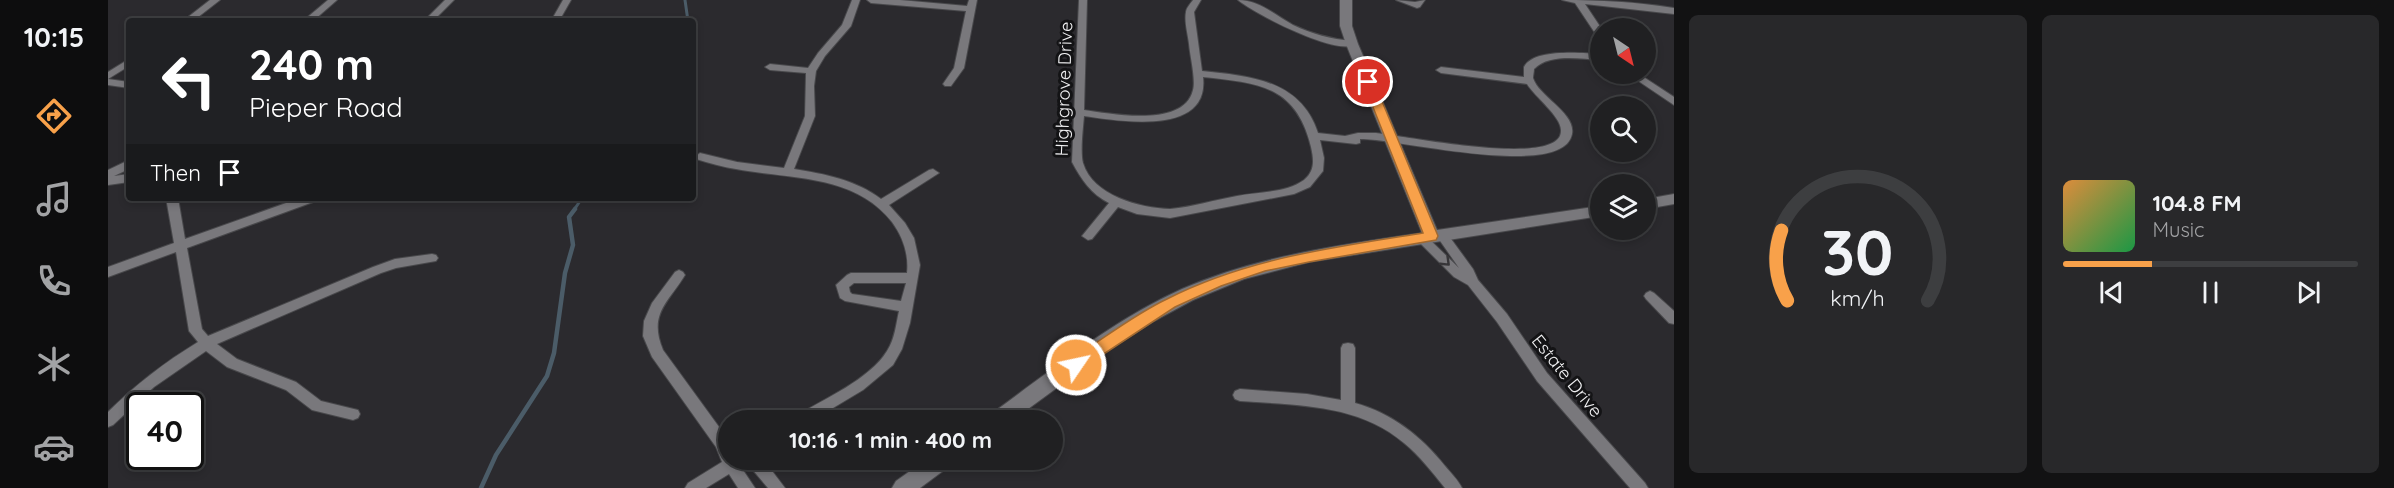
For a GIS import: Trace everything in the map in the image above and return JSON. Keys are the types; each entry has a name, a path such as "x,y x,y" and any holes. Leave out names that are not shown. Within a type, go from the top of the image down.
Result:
{"street":[{"path":"191,18 216,0"},
{"path":"311,18 333,0"},
{"path":"431,18 450,0"},
{"path":"557,18 567,0"},
{"path":"787,173 810,116 811,71 821,55 846,26 856,0"},
{"path":"871,0 972,5 959,68 948,84"},
{"name":"Highgrove Drive","path":"1083,0 1077,162 1082,174 1099,192 1116,202 1143,211 1184,212 1299,188 1314,178 1318,170 1319,154 1305,113 1288,97 1276,90 1240,78 1198,74"},
{"path":"1078,112 1136,118 1171,115 1187,108 1197,98 1198,74 1190,12 1197,0"},
{"path":"1242,0 1269,12 1287,25 1307,34 1353,44"},
{"path":"1346,0 1346,26 1432,237"},
{"path":"1400,0 1417,5 1421,0"},
{"path":"1566,0 1674,11"},
{"path":"1578,1 1590,19"},
{"path":"1313,136 1349,138 1362,143 1393,142 1442,150 1455,148 1536,153 1557,145 1567,131 1564,119 1537,92 1530,81 1528,72 1531,65 1542,58 1562,54 1590,56"},
{"path":"108,76 126,64"},
{"path":"770,67 811,71"},
{"path":"1441,70 1530,81"},
{"path":"108,82 126,85"},
{"path":"1648,84 1674,102"},
{"path":"700,157 733,167 829,179 846,184 881,204 895,217 908,238 914,264 913,278 900,340 881,369 817,410"},
{"path":"108,175 126,166"},
{"path":"881,204 933,173"},
{"path":"108,181 126,178"},
{"path":"1656,202 1674,199"},
{"path":"173,201 196,331 206,343 232,363 291,386 317,406 353,414"},
{"path":"108,272 304,201"},
{"path":"1088,236 1116,202"},
{"path":"1012,410 1125,331 1170,303 1216,282 1298,259 1590,213"},
{"name":"Estate Drive","path":"1432,237 1458,274 1472,282 1502,318 1542,377 1640,488"},
{"name":"Estate Drive","path":"1432,237 1469,272 1472,282"},
{"path":"108,421 158,375 206,343 245,324 377,270 395,264 432,258"},
{"path":"679,275 658,303 651,321 650,336 665,366 718,436"},
{"path":"906,307 850,298 844,295 842,285 852,278 913,278"},
{"path":"1650,296 1674,319"},
{"path":"1348,348 1348,405"},
{"path":"1240,395 1348,405 1389,422 1428,453 1454,488"},
{"path":"693,488 722,470"},
{"path":"739,470 747,488"},
{"path":"763,470 777,488"},
{"path":"903,488 928,470"}],"waterway":[{"path":"685,0 688,18"},
{"path":"574,210 580,201"},
{"path":"481,488 496,455 547,376 554,353 565,273 573,245 569,217 575,209"}],"route":[{"path":"1076,365 1170,303 1216,282 1309,256 1431,236 1368,82"}]}
